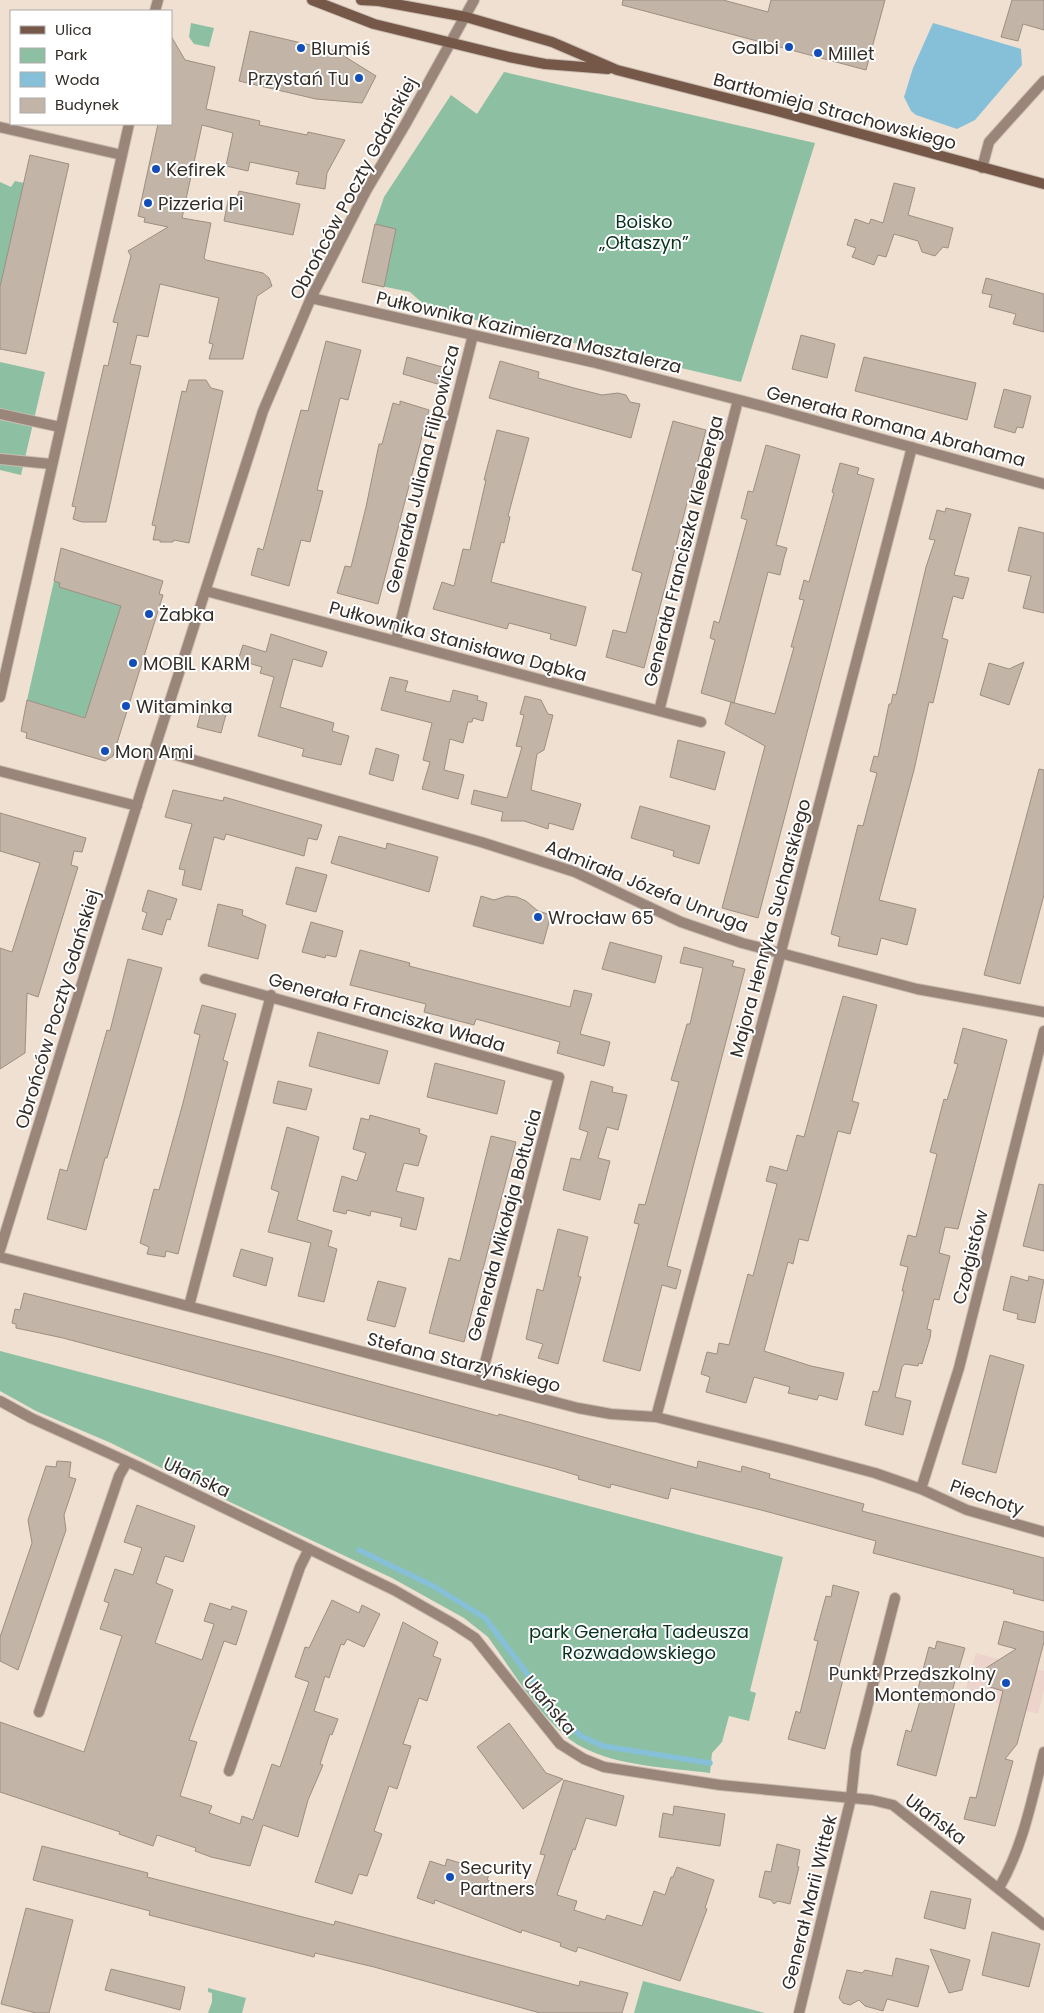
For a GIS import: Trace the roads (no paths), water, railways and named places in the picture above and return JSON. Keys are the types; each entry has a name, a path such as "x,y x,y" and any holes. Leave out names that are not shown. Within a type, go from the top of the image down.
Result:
{"street":[{"name":"Bartłomieja Strachowskiego","path":"312,0 374,24 450,43 545,64 617,70"},
{"name":"Bartłomieja Strachowskiego","path":"361,0 398,4 466,17 552,42 617,70 777,111 1044,184"},
{"name":"Obrońców Poczty Gdańskiej","path":"0,1250 137,806 263,410 311,298 366,191 474,0"},
{"path":"982,168 988,142 1044,81"},
{"path":"0,697 51,464 130,125"},
{"path":"0,127 122,155"},
{"name":"Pułkownika Kazimierza Masztalerza","path":"311,298 592,362 738,400"},
{"name":"Generała Juliana Filipowicza","path":"396,640 473,335"},
{"name":"Generała Romana Abrahama","path":"738,400 1044,484"},
{"name":"Generała Franciszka Kleeberga","path":"658,711 738,400"},
{"path":"0,414 60,427"},
{"name":"Majora Henryka Sucharskiego","path":"656,1417 780,954 912,447"},
{"path":"0,459 51,464"},
{"name":"Pułkownika Stanisława Dąbka","path":"206,591 701,722"},
{"name":"Admirała Józefa Unruga","path":"155,749 481,842 575,872 681,922 780,954 917,989 1044,1012"},
{"path":"0,771 137,806"},
{"name":"Generała Franciszka Włada","path":"205,979 271,995 560,1077"},
{"path":"188,1306 271,995"},
{"name":"Czołgistów","path":"921,1490 959,1368 1044,1031"},
{"name":"Generała Mikołaja Bołtucia","path":"480,1382 560,1077"},
{"name":"Stefana Starzyńskiego","path":"0,1257 578,1408 611,1414 656,1417 866,1470 921,1490"},
{"name":"Ułańska","path":"0,1401 31,1418 394,1590 475,1638 560,1744 584,1759 604,1767 720,1785 851,1798 893,1805 999,1888 1044,1926"},
{"path":"39,1712 119,1476 127,1462"},
{"name":"Piechoty","path":"921,1490 967,1510 1044,1532"},
{"path":"229,1771 300,1567 309,1549"},
{"name":"Generał Marii Wittek","path":"799,2013 851,1798 856,1751 895,1598"},
{"path":"999,1888 1011,1868 1022,1838 1044,1752"}],"water":[{"path":"933,23 1021,49 1022,65 975,120 957,129 916,115 911,111 904,97 913,68"}],"waterway":[{"path":"359,1550 435,1587 485,1618 561,1718 581,1736 603,1746 710,1763"}],"place":[{"name":"Galbi","path":"789,47"},
{"name":"Blumiś","path":"301,48"},
{"name":"Millet","path":"818,53"},
{"name":"Przystań Tu","path":"359,78"},
{"name":"Kefirek","path":"156,169"},
{"name":"Pizzeria Pi","path":"148,203"},
{"name":"Żabka","path":"149,614"},
{"name":"MOBIL KARM","path":"133,663"},
{"name":"Witaminka","path":"126,706"},
{"name":"Mon Ami","path":"105,751"},
{"name":"Wrocław 65","path":"538,917"},
{"name":"Punkt Przedszkolny Montemondo","path":"1006,1683"},
{"name":"Security Partners","path":"450,1877"}],"park label":[{"name":"Boisko „Ołtaszyn”","path":"644,231"},
{"name":"park Generała Tadeusza Rozwadowskiego","path":"639,1641"}]}
